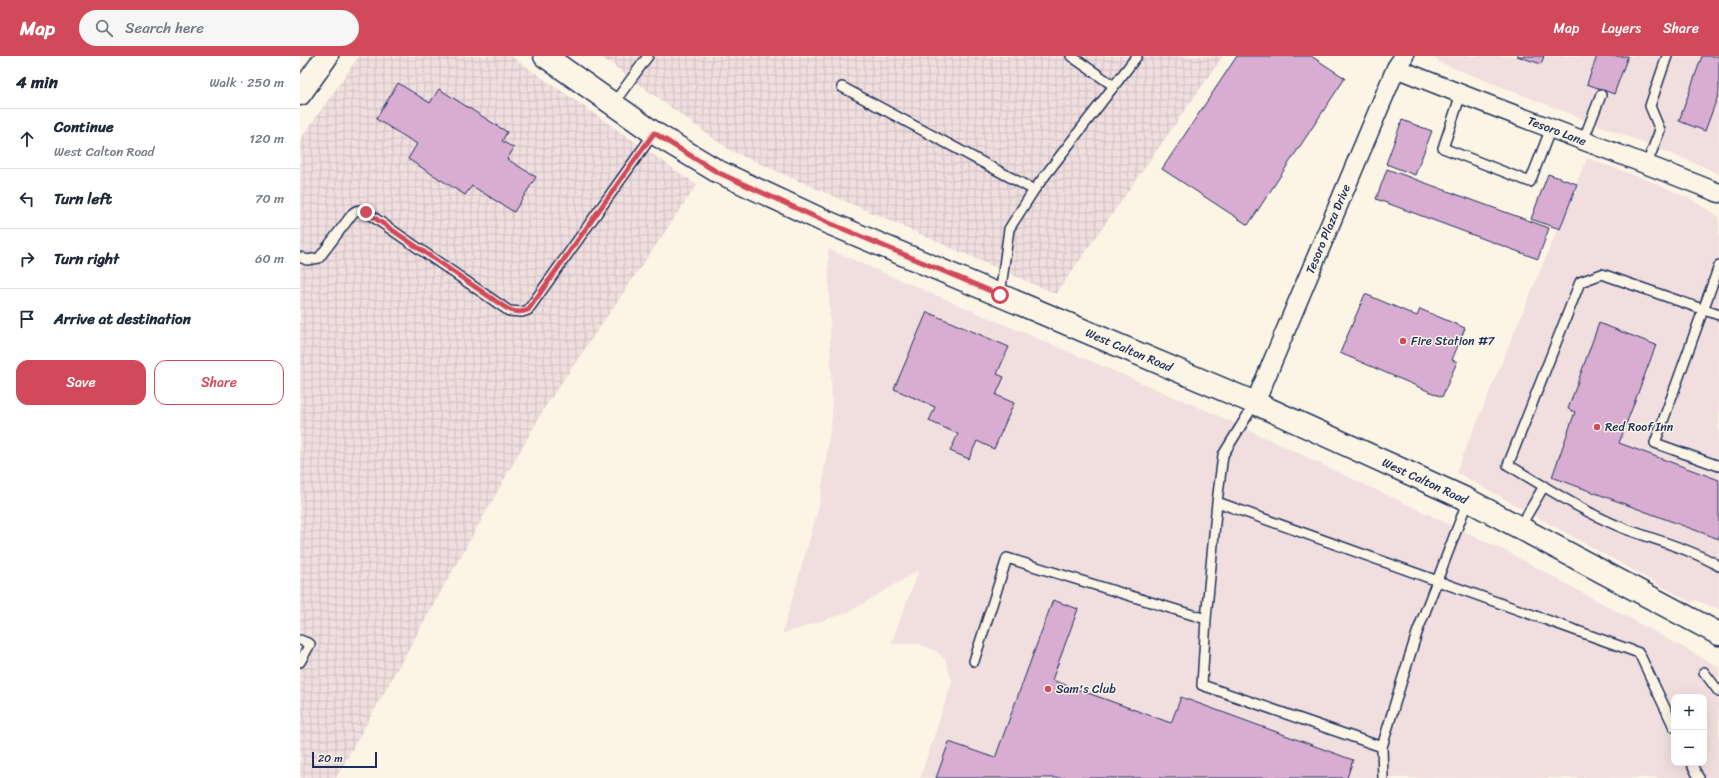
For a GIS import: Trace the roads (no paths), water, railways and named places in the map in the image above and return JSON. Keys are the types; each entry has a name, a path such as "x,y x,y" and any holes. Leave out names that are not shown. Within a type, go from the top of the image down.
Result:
{"main road":[{"path":"300,94 326,56"},
{"name":"West Calton Road","path":"545,56 654,133 717,172 822,220 1255,404 1468,500 1719,634"}],"street":[{"name":"Tesoro Lane","path":"1400,62 1460,94 1647,164 1719,193"},
{"name":"Tesoro Plaza Drive","path":"1255,404 1400,62"}],"lane":[{"path":"613,104 648,56"},
{"path":"1071,56 1114,86"},
{"path":"1000,295 1009,229 1034,190 1137,56"},
{"path":"1647,164 1660,130 1650,106 1668,56"},
{"path":"842,87 1034,190"},
{"path":"1460,94 1443,148 1530,182 1551,128"},
{"path":"1583,141 1601,94"},
{"path":"300,257 307,260 319,258 353,212 360,210 366,212 510,311 522,312 528,310 654,133"},
{"path":"1718,463 1655,443 1719,266"},
{"path":"1719,315 1602,274 1580,282 1508,465 1573,503 1622,527 1706,558 1719,566"},
{"path":"1255,404 1223,455 1206,618 1202,684 1382,747"},
{"path":"1520,528 1544,486"},
{"path":"1383,778 1382,747 1417,632 1468,500"},
{"path":"1217,502 1639,654 1671,721"},
{"path":"974,661 1007,558 1206,618"},
{"path":"300,640 310,644 300,662"},
{"path":"1704,672 1719,692"},
{"path":"1693,766 1699,778"}],"place":[{"name":"Fire Station #7","path":"1403,341"},
{"name":"Red Roof Inn","path":"1597,427"},
{"name":"Sam's Club","path":"1048,689"}]}
